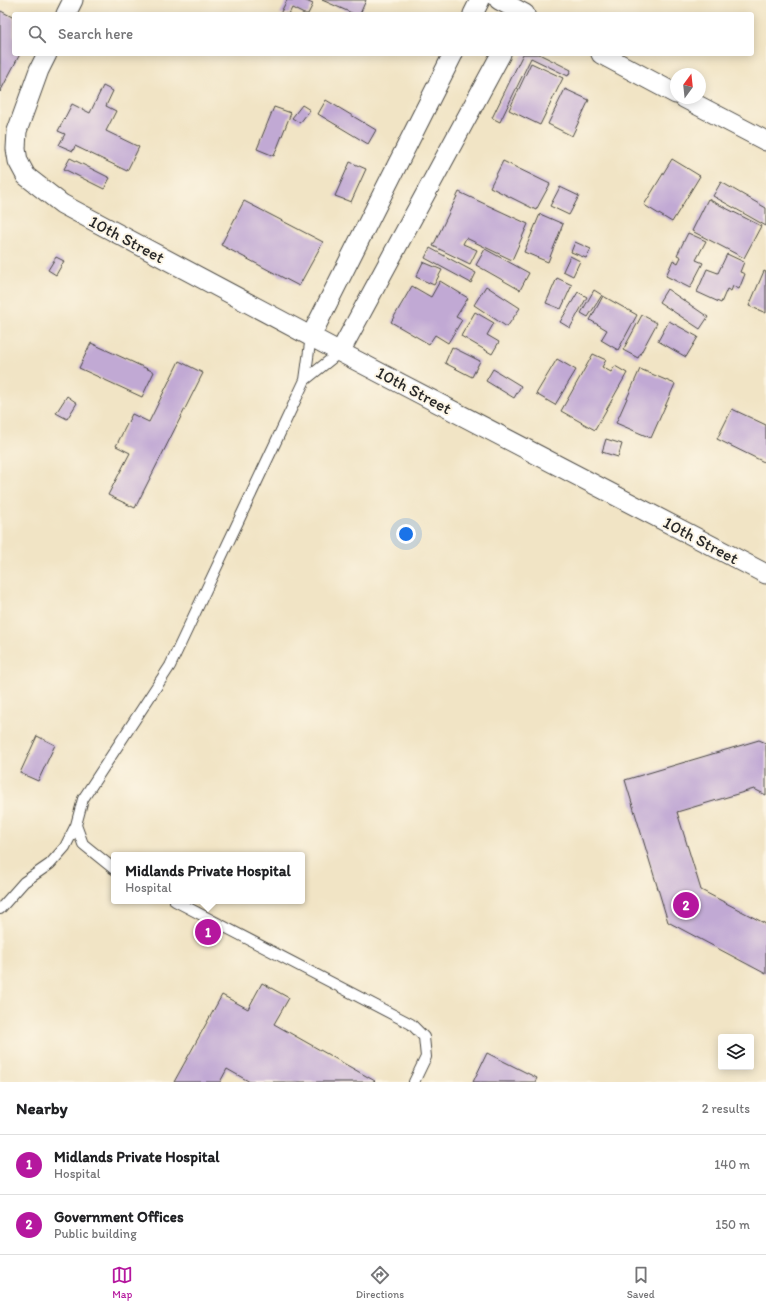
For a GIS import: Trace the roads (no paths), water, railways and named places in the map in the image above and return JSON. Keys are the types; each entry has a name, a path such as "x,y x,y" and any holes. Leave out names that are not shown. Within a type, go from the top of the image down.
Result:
{"street":[{"path":"67,12 73,0"},
{"path":"474,12 480,0"},
{"path":"499,0 526,10"},
{"name":"10th Street","path":"45,56 17,131 16,149 18,161 26,176 62,204 340,352 766,574"},
{"path":"311,336 452,56"},
{"path":"340,352 500,56"},
{"path":"605,56 670,91"},
{"path":"695,104 766,141"}],"lane":[{"path":"0,909 24,882 50,864 65,847 76,825 84,799 170,666 305,380 311,336"},
{"path":"305,380 340,352"},
{"path":"76,825 83,844 111,867"},
{"path":"181,904 411,1024 424,1037 426,1057 414,1082"}],"place":[{"name":"Government Offices","path":"686,905"},
{"name":"Midlands Private Hospital","path":"208,932"}]}
